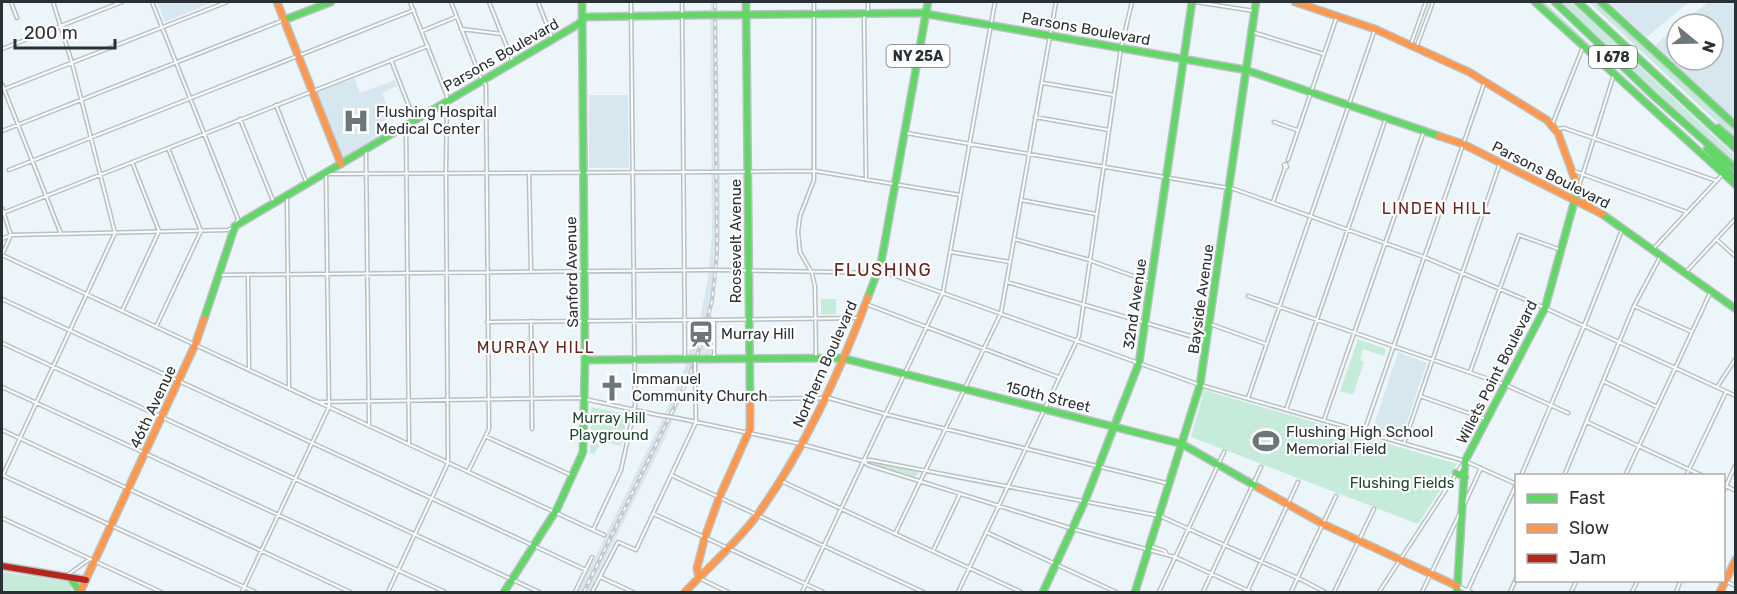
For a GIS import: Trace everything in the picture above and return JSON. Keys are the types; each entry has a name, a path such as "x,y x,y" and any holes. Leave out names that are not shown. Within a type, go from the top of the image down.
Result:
{"main road":[{"path":"277,2 341,164"},
{"path":"284,20 331,2"},
{"name":"Sanford Avenue","path":"504,592 555,512 583,452 585,321 582,2"},
{"name":"Roosevelt Avenue","path":"699,578 697,568 705,537 719,498 749,433 746,2"},
{"name":"Northern Boulevard","path":"685,592 756,515 801,444 843,358 866,304 881,263 928,2"},
{"name":"32nd Avenue","path":"1043,592 1073,529 1139,363 1194,2"},
{"name":"Bayside Avenue","path":"1135,592 1200,385 1256,2"},
{"path":"1295,2 1375,29 1469,72 1554,127 1578,188 1591,208"},
{"path":"1535,2 1736,185"},
{"name":"I 678","path":"1555,2 1655,97 1736,169"},
{"name":"I 678","path":"1580,2 1736,149"},
{"path":"1601,2 1736,126"},
{"name":"Parsons Boulevard","path":"235,226 326,174 586,17 926,14 1246,70 1463,144 1591,208 1623,227 1736,309"},
{"path":"1666,84 1736,143"},
{"path":"1655,97 1736,179"},
{"name":"Willets Point Boulevard","path":"1457,589 1466,477 1465,461 1545,308 1578,188"},
{"name":"46th Avenue","path":"80,592 92,560 111,525 195,345 235,226"},
{"name":"150th Street","path":"585,360 843,358 1114,426 1182,444 1323,524 1431,574 1457,589"},
{"path":"1456,473 1466,477"},
{"path":"1725,579 1736,559"},
{"path":"2,566 86,580"},
{"path":"68,576 80,592"}],"street":[{"path":"11,2 17,18"},
{"path":"54,2 72,63 115,233 2,475 255,592"},
{"path":"2,49 122,2"},
{"path":"152,2 238,219 235,226"},
{"path":"2,90 227,2"},
{"path":"388,592 448,463 447,96 410,2"},
{"path":"452,2 456,17 486,85 489,429 468,472"},
{"path":"489,2 513,62"},
{"path":"538,2 552,39"},
{"path":"593,530 621,470 634,410 631,2"},
{"path":"682,2 685,359"},
{"path":"814,2 814,180 800,216 798,232 800,252 812,273 816,299 816,358"},
{"path":"866,180 864,18 868,2"},
{"path":"802,592 943,292 995,2"},
{"path":"896,534 1000,313 1056,2"},
{"path":"958,592 1078,336 1121,48 1132,2"},
{"path":"1194,2 1254,11"},
{"path":"1414,47 1426,2"},
{"path":"1414,47 1432,2"},
{"path":"9,170 414,10"},
{"path":"1287,159 1337,16"},
{"path":"422,31 456,17"},
{"path":"2,131 284,20"},
{"path":"461,29 501,33"},
{"path":"1248,399 1375,29"},
{"path":"1252,32 1324,54"},
{"path":"3,213 428,45"},
{"path":"1583,46 1554,127 1564,128 1717,180"},
{"path":"391,60 414,120"},
{"path":"1578,188 1614,74"},
{"path":"1364,432 1485,81"},
{"path":"1042,83 1114,95"},
{"path":"2,84 2,90 60,234"},
{"path":"276,105 307,184"},
{"path":"1035,117 1109,130"},
{"path":"1286,410 1386,118"},
{"path":"240,120 274,203"},
{"path":"1274,122 1298,130"},
{"path":"406,125 409,444"},
{"path":"1324,420 1424,131"},
{"path":"904,133 1229,189 1424,257 1545,308 1736,396"},
{"path":"156,327 201,231 168,148"},
{"path":"366,149 369,426"},
{"path":"122,311 159,231 132,162"},
{"path":"1404,443 1500,163"},
{"path":"341,164 345,174"},
{"path":"1273,203 1285,168"},
{"path":"1571,170 1687,212"},
{"path":"242,592 329,407 326,174 814,171 961,195"},
{"path":"529,173 531,272"},
{"path":"1653,249 1723,174"},
{"path":"287,196 289,389"},
{"path":"1021,200 1096,214"},
{"path":"2,208 11,235 2,255 604,535"},
{"path":"1686,272 1736,218"},
{"name":"Parsons Boulevard","path":"2,239 11,235 228,230 235,226"},
{"path":"1522,474 1623,227"},
{"path":"1470,372 1519,236 1561,250"},
{"path":"1014,239 1150,282"},
{"path":"1716,239 1736,257"},
{"path":"951,252 1010,262"},
{"path":"1565,474 1634,306 1661,254"},
{"path":"219,275 707,270 887,273 1200,385 1465,461 1515,485"},
{"path":"248,275 249,370"},
{"path":"1007,282 1207,341"},
{"path":"1626,474 1711,291"},
{"path":"1248,296 1506,385 1568,413"},
{"path":"2,299 586,570"},
{"path":"866,304 1059,376"},
{"path":"1634,306 1692,332"},
{"path":"487,322 860,318"},
{"path":"710,359 712,320"},
{"path":"531,321 532,429"},
{"path":"1210,324 1266,344"},
{"path":"2,343 539,592"},
{"path":"1717,387 1736,358"},
{"path":"592,592 618,542 636,550 696,422 695,359"},
{"path":"1603,381 1657,407"},
{"path":"2,387 445,592"},
{"path":"1687,474 1726,392"},
{"path":"1420,396 1488,420"},
{"path":"750,399 824,398 1170,484"},
{"path":"318,402 585,399 801,444 863,461 868,465 1073,529 1165,551 1167,555 1248,592 1298,482"},
{"path":"1587,422 1699,474"},
{"path":"2,430 350,592"},
{"path":"487,437 573,476"},
{"path":"1159,592 1224,452"},
{"path":"863,461 870,460 1160,516 1324,592"},
{"path":"1379,592 1465,461"},
{"path":"1725,485 1736,464"},
{"path":"1203,592 1262,467"},
{"path":"1422,592 1481,468"},
{"path":"671,476 923,592"},
{"path":"778,480 1021,592"},
{"path":"1469,592 1515,487"},
{"path":"933,552 960,494"},
{"path":"1291,592 1336,496"},
{"path":"1334,592 1374,509"},
{"path":"654,514 823,592"},
{"path":"2,518 161,592"},
{"path":"1451,531 1461,534"},
{"path":"986,532 1116,592"},
{"path":"575,592 592,557"},
{"path":"68,576 92,560"},
{"path":"600,577 633,592"},
{"path":"699,578 728,592"},
{"name":"150th Street","path":"1457,589 1469,592"}],"shaded area":[{"path":"157,2 210,2 211,3 165,22"},
{"path":"710,2 717,2 720,241 710,315 712,316 710,354 700,354 693,376 691,376 665,438 589,592 578,592 667,410 686,365 691,346 690,324 696,323 701,314 708,278 712,236"},
{"path":"1608,2 1689,2 1677,12 1665,12 1665,22 1647,37"},
{"path":"1708,2 1735,2 1735,119 1684,72 1725,72 1725,12 1696,12"},
{"path":"1665,37 1665,54 1655,45"},
{"name":"Flushing Hospital Medical Center","path":"354,78 360,93 395,80 397,86 382,93 391,116 378,126 384,134 342,159 317,92"},
{"path":"589,95 628,95 629,168 589,168"},
{"path":"1398,352 1427,363 1402,436 1373,428"}],"green space":[{"path":"1539,2 1545,2 1709,156 1708,156"},
{"path":"1562,2 1571,2 1735,156 1735,162 1660,95"},
{"path":"1589,2 1597,2 1665,65 1665,72 1672,72 1735,130 1735,139"},
{"path":"821,299 836,299 836,314 821,315"},
{"path":"1358,339 1386,349 1384,356 1363,349 1360,360 1364,362 1353,395 1340,391"},
{"name":"Flushing Fields","path":"1204,390 1457,464 1418,524 1191,437"},
{"name":"Murray Hill Playground","path":"591,407 628,414 621,446 601,441 594,454 590,453"},
{"path":"870,461 919,473 915,477 869,463"},
{"path":"2,572 69,582 72,592 2,592"}],"railway":[{"path":"584,592 688,379 700,347 712,301 717,254 715,2"}],"traffic: fast":[{"path":"284,20 331,2"},
{"path":"504,592 557,509 583,452 585,360 582,2"},
{"path":"746,2 750,395"},
{"path":"868,297 881,263 928,2"},
{"path":"1043,592 1085,501 1139,363 1192,2"},
{"path":"1135,592 1200,385 1256,2"},
{"path":"1535,2 1736,185"},
{"path":"1555,2 1655,97 1736,169"},
{"path":"1578,2 1736,149"},
{"path":"1601,2 1736,126"},
{"path":"721,15 921,13 1246,70 1439,136"},
{"path":"204,319 235,226 577,25 586,17 703,15"},
{"path":"703,15 721,15"},
{"path":"1718,128 1736,143"},
{"path":"1707,149 1736,179"},
{"path":"1457,592 1465,461 1545,308 1578,188"},
{"path":"1602,214 1736,309"},
{"path":"707,359 842,358 1182,444 1259,488"},
{"path":"585,360 685,359"},
{"path":"685,359 707,359"},
{"path":"1456,473 1465,477"},
{"path":"70,577 80,592"}],"traffic: slow":[{"path":"277,2 341,164"},
{"path":"1295,2 1375,29 1469,72 1547,120 1558,133 1578,188 1591,208"},
{"path":"1439,136 1463,144 1602,214"},
{"path":"685,592 755,518 772,494 819,412 868,297"},
{"path":"80,592 195,345 204,319"},
{"path":"699,578 697,568 705,537 719,498 750,429 750,395"},
{"path":"1259,488 1323,524 1457,586"},
{"path":"1725,582 1736,559"},
{"path":"1720,592 1725,582"}],"traffic: jam":[{"path":"2,566 86,580"}],"place":[{"name":"Flushing Hospital Medical Center","path":"356,121"},
{"name":"Murray Hill","path":"701,334"},
{"name":"Immanuel Community Church","path":"612,388"},
{"name":"Flushing High School Memorial Field","path":"1266,441"}],"district":[{"name":"LINDEN HILL","path":"1437,208"},
{"name":"FLUSHING","path":"883,270"},
{"name":"MURRAY HILL","path":"536,347"}]}
